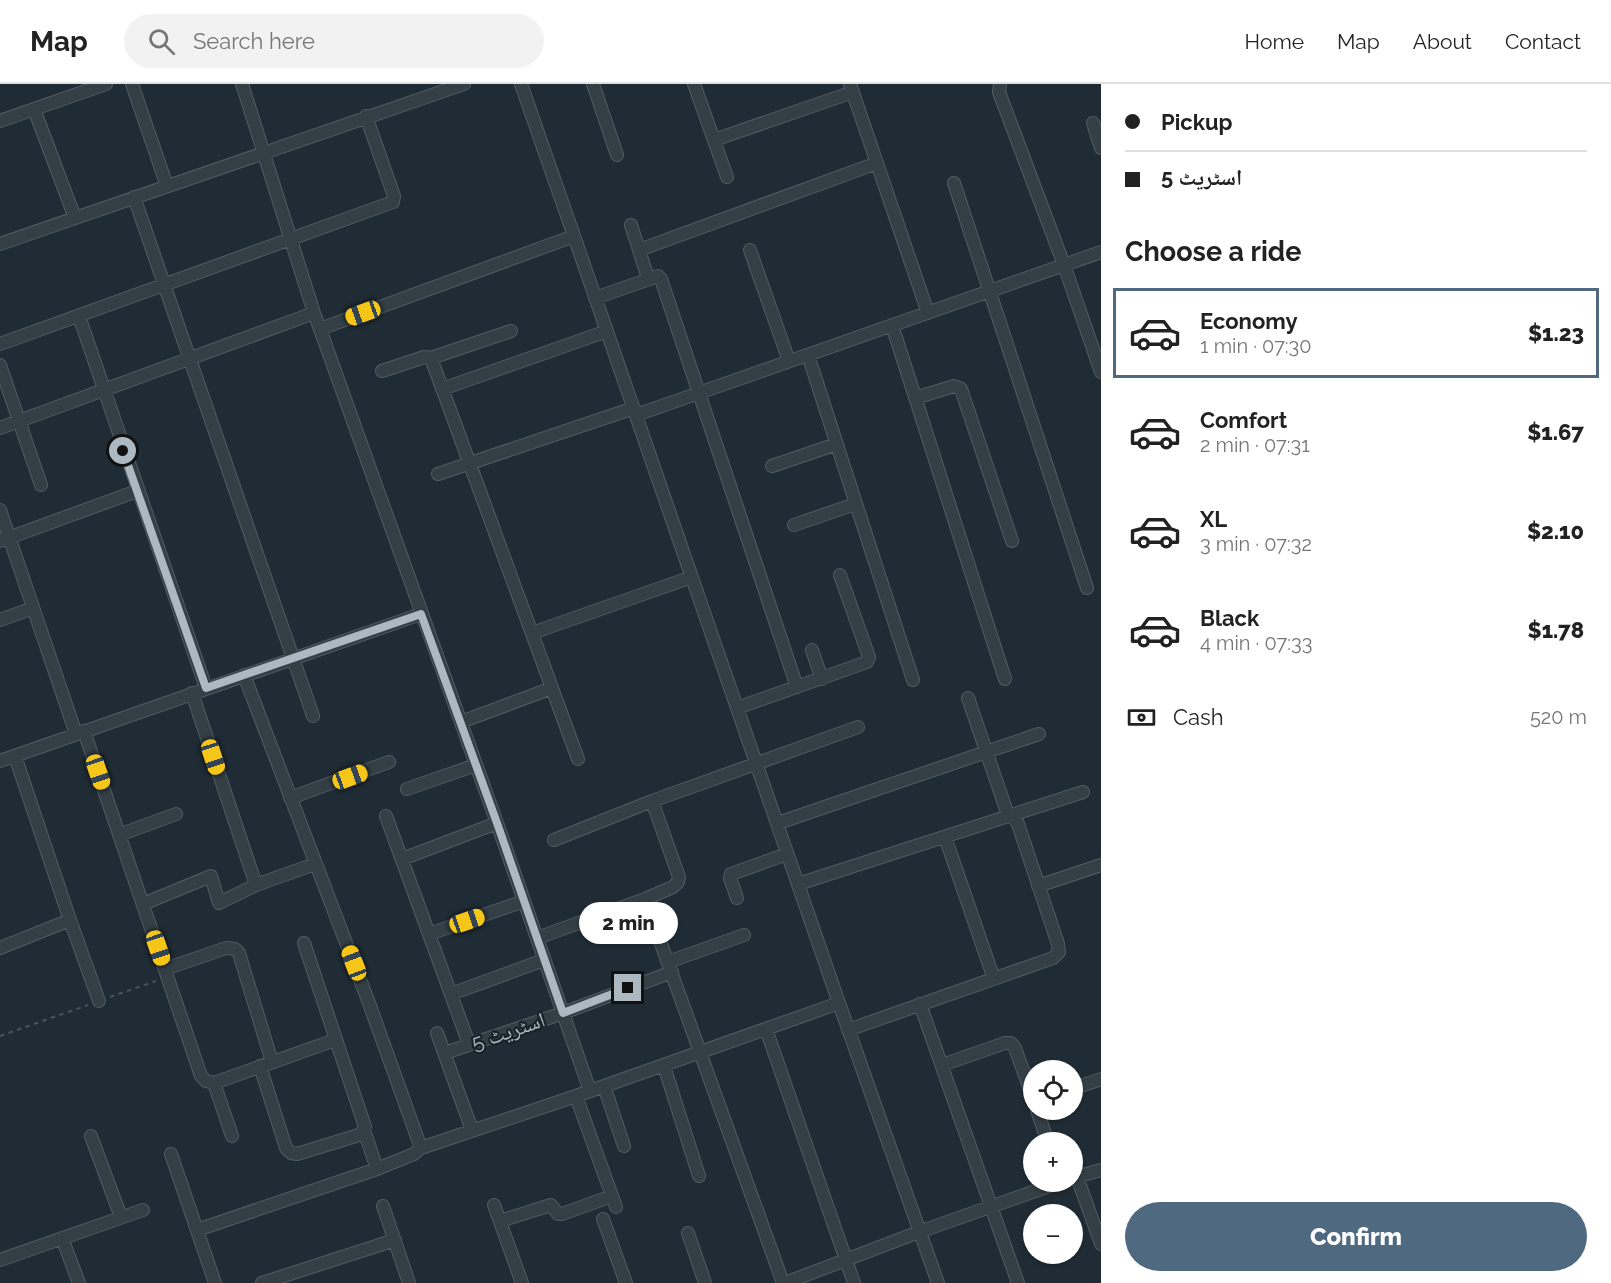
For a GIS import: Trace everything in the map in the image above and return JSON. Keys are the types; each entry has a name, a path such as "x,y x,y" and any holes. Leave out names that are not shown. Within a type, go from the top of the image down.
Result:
{"street":[{"path":"0,121 106,84"},
{"path":"132,84 167,186"},
{"path":"242,84 314,313 497,823 590,1091"},
{"path":"0,244 464,84"},
{"path":"521,84 848,1030 938,1283"},
{"path":"593,84 617,156"},
{"path":"694,84 727,177"},
{"path":"1000,84 999,92 1064,265 1101,372"},
{"path":"714,140 852,88 928,313"},
{"path":"34,110 75,218"},
{"path":"0,344 393,202 394,196 366,116"},
{"path":"1093,123 1101,148"},
{"path":"639,250 877,163"},
{"path":"954,183 1087,588"},
{"path":"134,197 313,716"},
{"path":"631,225 648,278"},
{"path":"320,329 574,236"},
{"path":"750,250 789,361"},
{"path":"438,474 700,392 1101,252"},
{"path":"595,298 648,278 658,276 661,279 798,687"},
{"path":"0,428 314,313"},
{"path":"79,316 206,688"},
{"path":"892,325 1005,679"},
{"path":"382,371 424,357 431,358 511,331"},
{"path":"442,389 607,331"},
{"path":"808,355 912,680"},
{"path":"431,358 578,759"},
{"path":"0,365 41,485"},
{"path":"915,398 954,386 961,389 1012,541"},
{"path":"772,466 837,444"},
{"path":"4,539 137,491"},
{"path":"794,525 855,504"},
{"path":"0,510 4,539 33,608 119,835 201,1076 206,1081 214,1083 335,1040"},
{"path":"737,708 867,662 869,657 840,574"},
{"path":"532,633 692,577"},
{"path":"0,620 33,608"},
{"path":"0,761 421,614"},
{"path":"812,650 822,679"},
{"path":"244,675 369,1003 421,1148"},
{"path":"461,722 552,688"},
{"path":"192,693 256,885"},
{"path":"848,1030 1053,958 1059,952 1017,821 1008,815 968,698"},
{"path":"554,840 652,801 858,727"},
{"path":"778,823 1039,734"},
{"path":"15,756 99,1001"},
{"path":"290,798 389,762"},
{"path":"407,789 476,765"},
{"path":"798,884 1083,792"},
{"path":"537,938 645,899 678,882 679,877 652,801"},
{"path":"119,835 176,814"},
{"path":"386,816 470,1044"},
{"path":"402,859 497,823"},
{"path":"945,837 994,978"},
{"path":"737,898 730,878 731,874 787,854"},
{"path":"143,904 211,876 219,903 256,885 315,864"},
{"path":"1038,886 1101,865"},
{"path":"645,899 784,1283 1031,1192"},
{"path":"429,934 524,901"},
{"path":"0,948 70,920"},
{"name":"اسٹریٹ 5","path":"445,1053 563,1013 744,935"},
{"path":"304,943 377,1169"},
{"path":"166,973 226,948 235,949 239,953 272,1062"},
{"path":"451,994 544,960"},
{"path":"196,1230 377,1169 414,1154 421,1148 664,1066 839,1003"},
{"path":"920,1004 1018,1283"},
{"path":"766,1029 854,1283"},
{"path":"437,1033 472,1130"},
{"path":"942,1065 1005,1043 1011,1043 1023,1070"},
{"path":"260,1066 286,1148 291,1153 297,1154 358,1135 364,1130"},
{"path":"664,1066 699,1176"},
{"path":"1083,1085 1101,1079"},
{"path":"214,1083 232,1136"},
{"path":"604,1086 624,1146"},
{"path":"500,1221 548,1206 553,1207 558,1214 562,1214 614,1202 576,1096"},
{"path":"92,1136 121,1217"},
{"path":"171,1154 214,1283"},
{"path":"1083,1175 1101,1170"},
{"path":"1081,1192 1101,1244"},
{"path":"494,1205 522,1283"},
{"path":"383,1206 409,1283"},
{"path":"0,1260 143,1210"},
{"path":"603,1219 626,1283"},
{"path":"688,1233 705,1283"},
{"path":"62,1238 79,1283"},
{"path":"262,1283 395,1240"}],"path":[{"path":"0,1036 99,1001 166,973"}],"route":[{"path":"123,451 206,688 421,614 563,1013 628,988"}]}
